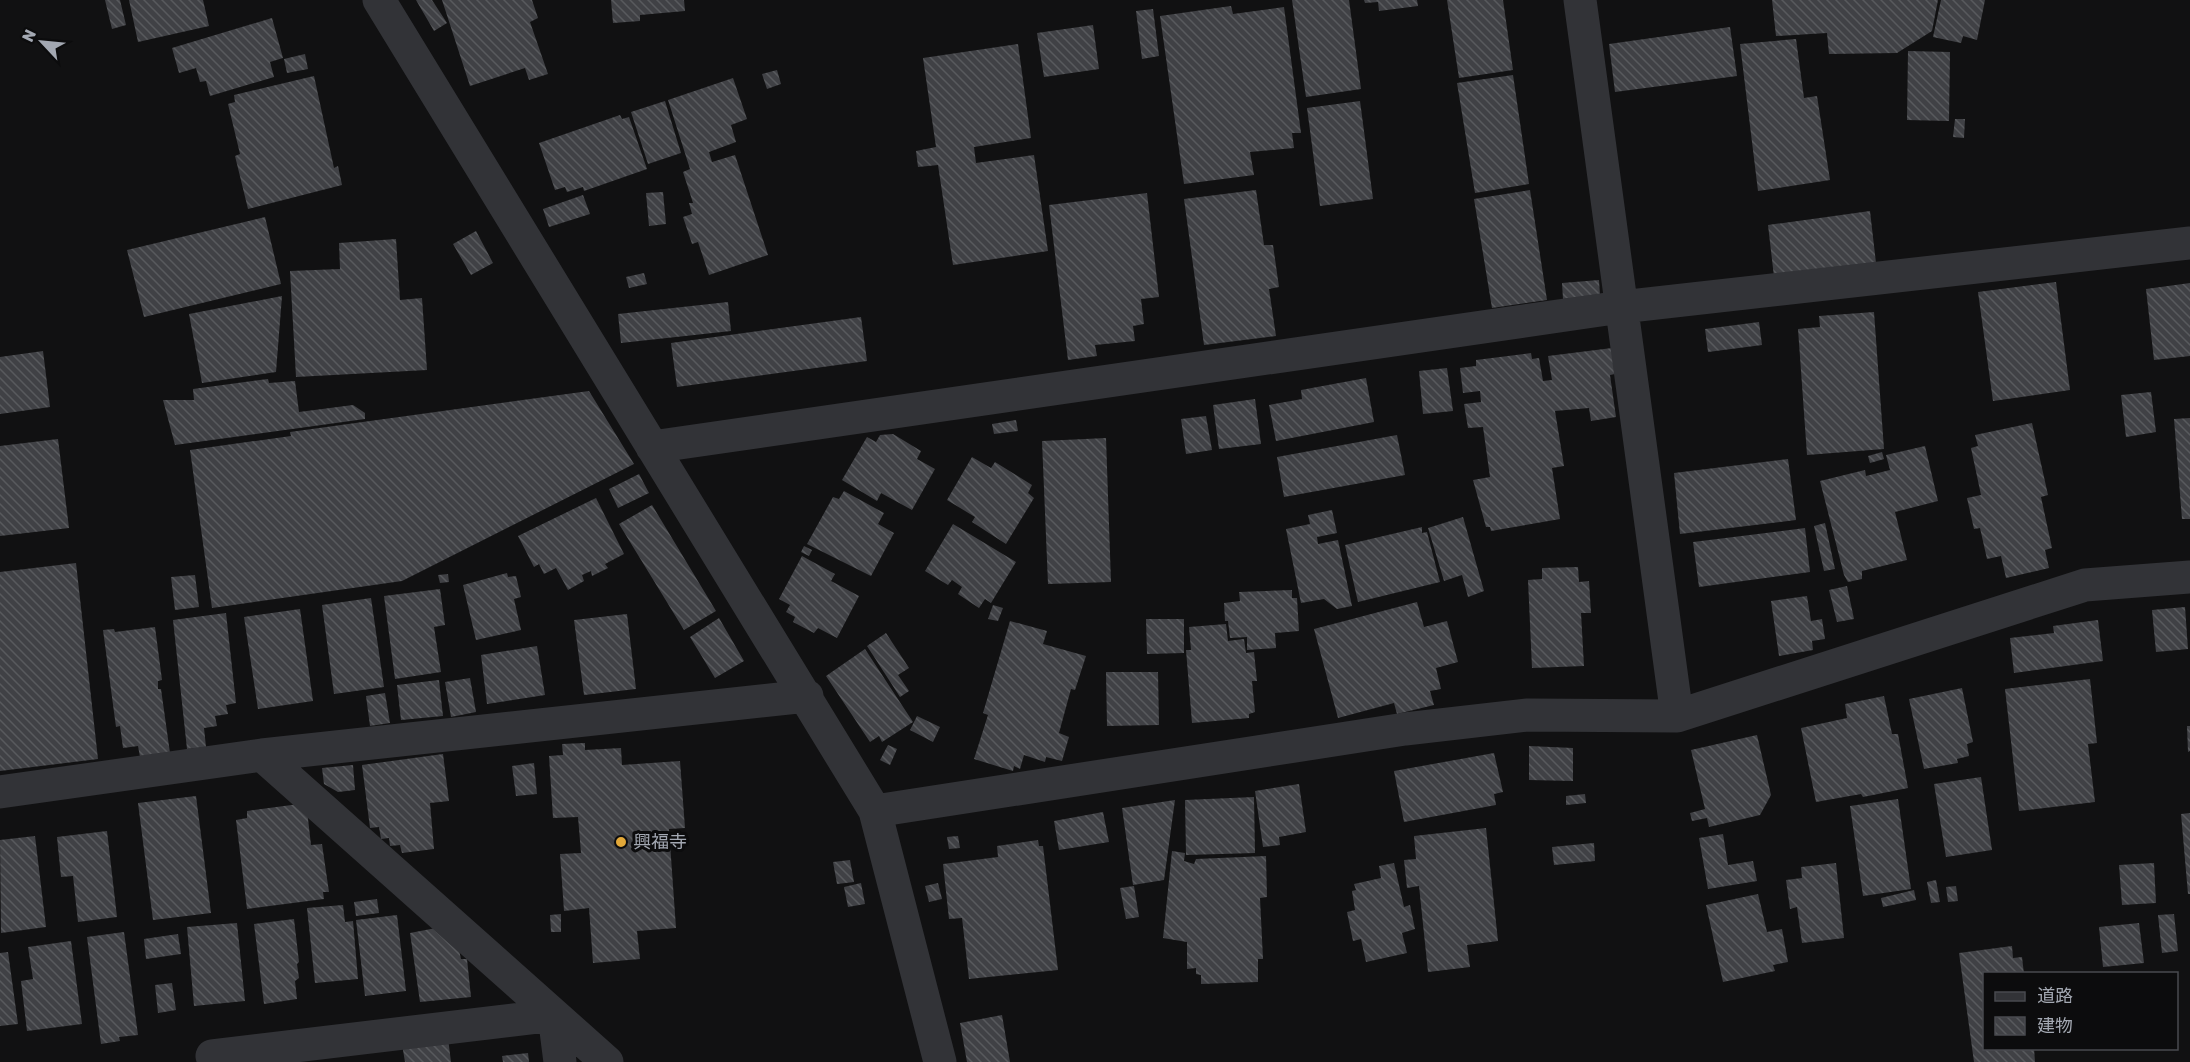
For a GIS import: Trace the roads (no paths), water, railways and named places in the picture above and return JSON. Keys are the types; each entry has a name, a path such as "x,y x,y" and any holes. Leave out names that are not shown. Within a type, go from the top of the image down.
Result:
{"street":[{"path":"379,0 807,696 875,811 940,1062"},
{"path":"1580,0 1677,716"},
{"path":"652,447 1621,307 2190,243"},
{"path":"875,811 1416,728 1528,715 1677,716 2085,585 2190,577"},
{"path":"0,792 262,754 807,696"},
{"path":"262,754 607,1062"},
{"path":"212,1056 554,1015"},
{"path":"554,1015 560,1062"}],"place":[{"name":"興福寺","path":"621,842"}]}
